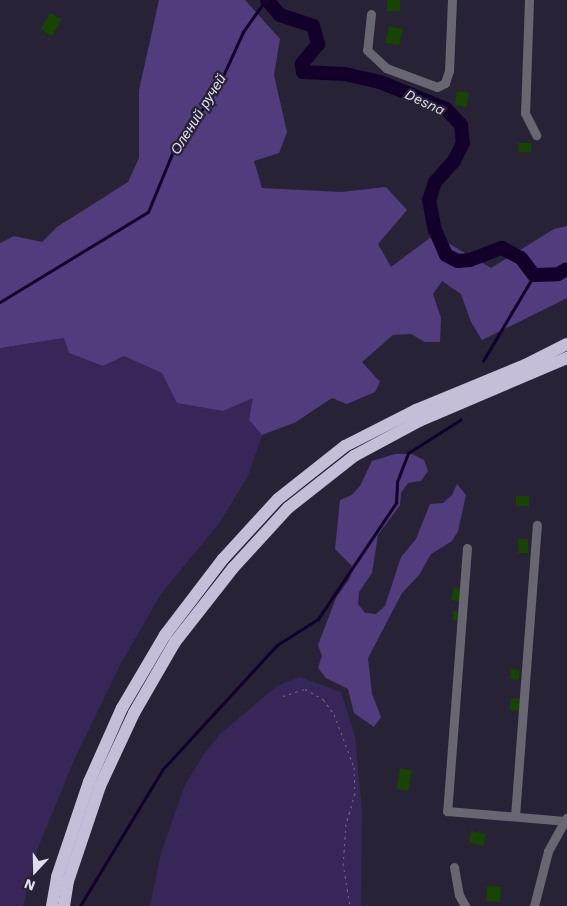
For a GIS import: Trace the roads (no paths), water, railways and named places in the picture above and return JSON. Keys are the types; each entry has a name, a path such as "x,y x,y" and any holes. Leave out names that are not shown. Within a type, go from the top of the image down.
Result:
{"highway":[{"path":"52,906 58,877 89,782 122,708 165,635 229,552 278,498 345,446 416,410 525,365 567,344"},
{"path":"64,906 68,881 100,786 134,713 175,642 233,568 264,534 288,508 354,456 419,421 567,358"}],"street":[{"path":"371,14 367,50 386,68 437,87 445,83 448,71 452,0"},
{"path":"528,0 525,113 536,135"},
{"path":"515,816 537,524"},
{"path":"468,548 447,811 566,818 548,850 534,906"},
{"path":"454,867 460,895 465,906"}],"waterway":[{"name":"Олений ручей","path":"0,302 148,212 174,149 218,87 243,32 265,0"},
{"name":"Desna","path":"267,0 280,15 313,26 318,44 302,64 303,72 345,74 380,82 446,109 461,125 463,143 454,161 435,182 429,200 435,230 446,255 458,261 470,260 502,248 521,258 534,275 558,274 567,269"},
{"path":"483,361 534,275"},
{"path":"80,906 163,769 277,645 318,619 396,503 397,482 408,453 460,420"}]}
